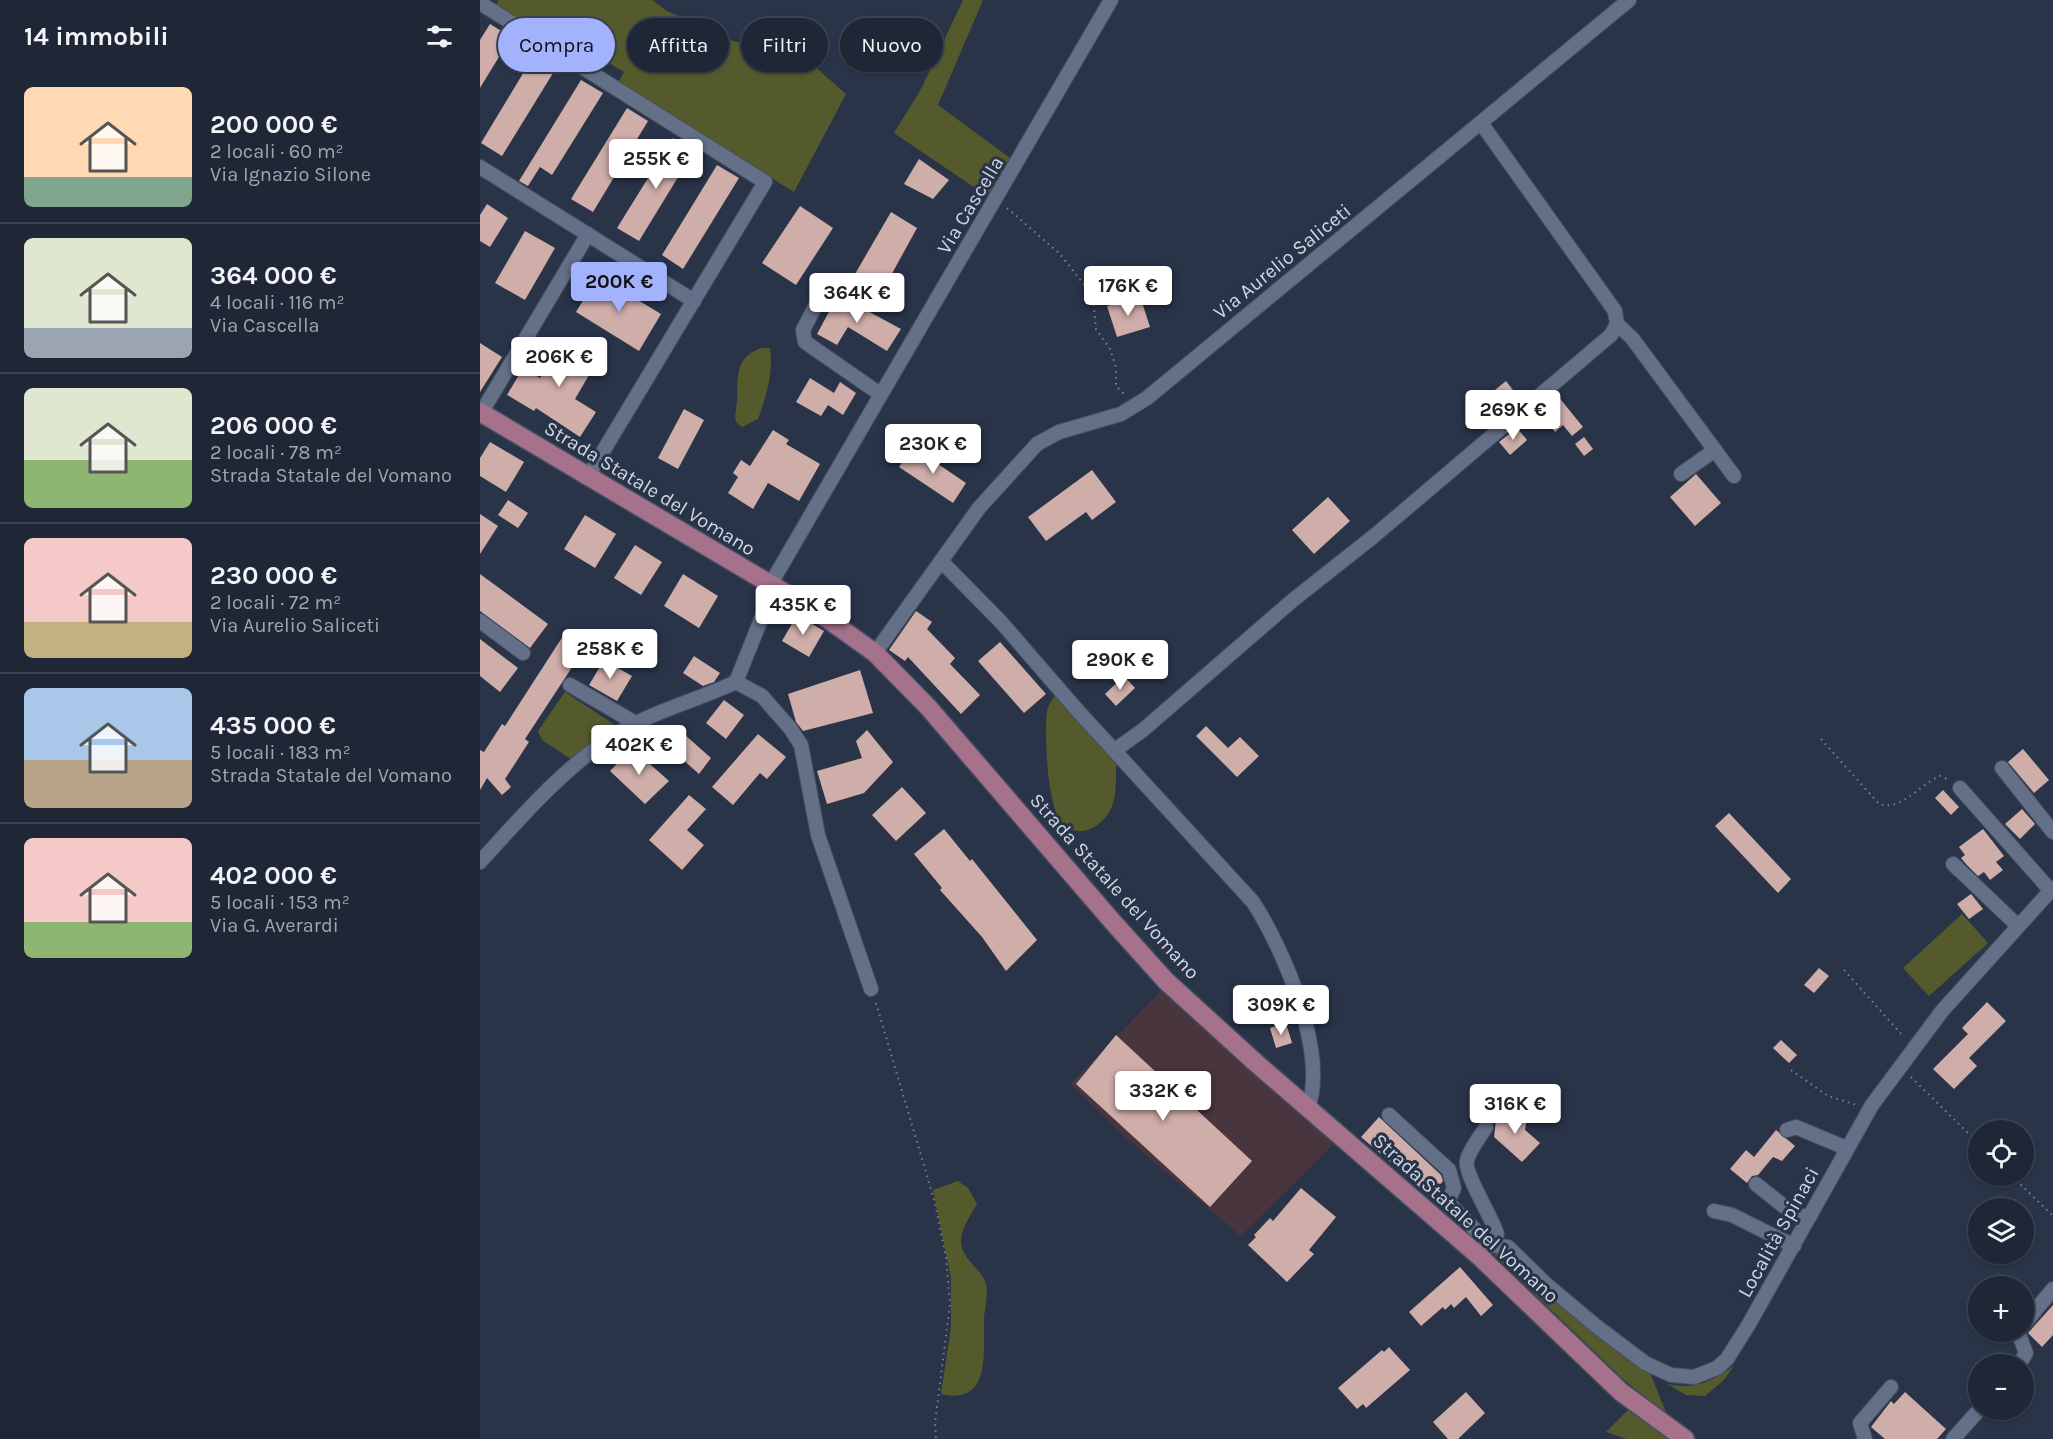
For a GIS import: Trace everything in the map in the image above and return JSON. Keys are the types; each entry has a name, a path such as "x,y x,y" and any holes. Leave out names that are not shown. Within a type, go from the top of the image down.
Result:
{"main road":[{"name":"Strada Statale del Vomano","path":"480,413 836,624 875,653 943,723 1151,965 1206,1018 1308,1108 1485,1250 1621,1392 1685,1439"}],"street":[{"name":"Via Cascella","path":"736,682 772,586 880,394 997,199 1111,0"},
{"name":"Via Aurelio Saliceti","path":"875,653 980,508 1037,444 1059,432 1114,417 1134,407 1629,0"},
{"path":"480,3 765,182 587,478"},
{"path":"1115,750 1143,730 1293,600 1611,335 1617,324 1615,311 1481,123"},
{"path":"480,167 694,301"},
{"path":"480,413 588,234"},
{"path":"816,305 803,330 805,342 880,394"},
{"path":"1617,324 1632,338 1734,476"},
{"path":"1681,474 1715,450"},
{"path":"942,562 1001,622 1243,889 1262,916 1293,986 1306,1024 1313,1070 1308,1108"},
{"path":"480,621 523,653"},
{"path":"480,862 572,770 608,740 637,724 736,682 762,696 790,728 801,745 818,835 871,989"},
{"path":"570,685 637,724"},
{"path":"2002,768 2053,832"},
{"path":"1960,788 2052,889"},
{"path":"1953,864 2018,926"},
{"name":"Località Spinaci","path":"1485,1250 1508,1247 1547,1285 1645,1363 1660,1372 1682,1378 1708,1373 1727,1359 1794,1246 1846,1148 1872,1105 1942,1011 2052,889"},
{"path":"1389,1115 1449,1170 1454,1188 1448,1202 1485,1250 1497,1234 1493,1219 1467,1172 1466,1161 1486,1127"},
{"path":"1787,1130 1796,1127 1846,1148"},
{"path":"1756,1184 1796,1216 1810,1216"},
{"path":"1714,1211 1732,1215 1794,1246"},
{"path":"2034,1312 2053,1290"},
{"path":"1865,1439 1860,1423 1891,1387"},
{"path":"1953,1439 1970,1420"}],"path":[{"path":"997,199 1060,254 1093,296 1096,329 1110,349 1116,367 1116,386 1134,407"},
{"path":"1821,739 1879,804 1898,805 1924,783 1940,776 1953,781 1960,788"},
{"path":"1844,970 1915,1047"},
{"path":"871,989 935,1203 946,1257 950,1304 935,1423 936,1439"},
{"path":"1900,1066 1968,1133"},
{"path":"1791,1070 1828,1096 1858,1106 1872,1105"},
{"path":"2022,1186 2053,1216"}],"shaded area":[{"path":"1165,987 1334,1144 1241,1236 1127,1139 1070,1084"}],"green space":[{"path":"498,0 652,0 667,11 682,18 627,18 627,72 729,72 729,39 741,43 741,72 821,72 846,94 794,192 618,83 624,72 615,67 615,18 512,18 496,8"},
{"path":"963,0 983,0 938,105 1010,158 990,198 894,133 929,72 943,72 943,42"},
{"path":"761,348 770,348 771,357 766,393 758,419 742,427 736,422 735,416 738,375 746,357"},
{"path":"565,692 615,725 607,736 574,761 542,740 538,731"},
{"path":"1055,695 1116,760 1112,806 1103,820 1083,831 1068,828 1062,823 1053,802 1046,752 1046,721 1048,709"},
{"path":"1962,914 1988,943 1929,996 1903,968"},
{"path":"958,1181 968,1188 977,1204 963,1232 962,1248 964,1254 984,1279 987,1293 981,1373 977,1384 969,1392 957,1396 941,1394 951,1327 951,1278 933,1190"},
{"path":"1502,1251 1651,1375 1667,1415 1623,1379 1494,1255"},
{"path":"1734,1366 1724,1380 1705,1396 1686,1395 1667,1384 1695,1385"},
{"path":"1628,1410 1669,1439 1627,1439 1606,1432"}],"building":[{"path":"490,24 498,29 498,58 480,88 480,40"},
{"path":"524,72 554,72 502,156 481,143"},
{"path":"581,80 603,93 552,175 540,167 528,186 519,181"},
{"path":"627,108 648,121 593,212 571,199"},
{"path":"673,138 694,151 639,241 617,228"},
{"path":"919,159 949,180 933,199 904,184"},
{"path":"717,165 739,178 683,269 662,255"},
{"path":"487,204 508,218 490,247 480,241 480,215"},
{"path":"800,206 833,228 796,285 762,263"},
{"path":"891,212 917,228 883,290 855,274"},
{"path":"525,231 555,248 525,300 495,283"},
{"path":"598,276 661,314 639,351 576,312"},
{"path":"838,295 901,329 887,351 848,327 837,345 817,334"},
{"path":"1140,296 1150,327 1117,337 1107,306"},
{"path":"564,338 599,358 575,399 596,412 580,437 536,408 534,411 507,395 523,368 540,378"},
{"path":"480,343 502,357 480,392"},
{"path":"810,378 834,393 840,382 856,393 843,415 828,405 821,416 796,402"},
{"path":"1506,381 1513,390 1498,403 1490,394"},
{"path":"1557,395 1583,427 1572,436 1563,425 1555,432 1538,411"},
{"path":"684,409 704,420 678,469 658,458"},
{"path":"1517,428 1527,440 1510,455 1499,442"},
{"path":"773,430 789,440 786,444 820,464 799,501 768,483 753,509 728,493 738,477 733,473 741,460 750,466"},
{"path":"1584,437 1593,449 1584,456 1575,444"},
{"path":"490,442 524,462 506,492 480,476 480,458"},
{"path":"913,447 966,483 953,503 899,467"},
{"path":"1092,470 1116,502 1092,520 1086,512 1046,541 1028,517"},
{"path":"1696,474 1721,503 1695,526 1670,497"},
{"path":"1328,497 1350,521 1314,554 1292,530"},
{"path":"508,500 528,513 518,528 498,515"},
{"path":"480,514 498,526 480,554"},
{"path":"585,515 616,534 595,568 564,549"},
{"path":"635,545 662,562 641,595 614,578"},
{"path":"480,574 548,624 530,648 480,611"},
{"path":"683,574 718,596 699,628 664,606"},
{"path":"916,611 932,622 927,629 955,658 950,664 980,695 961,714 908,657 905,661 889,650"},
{"path":"797,615 824,631 809,657 782,641"},
{"path":"563,636 584,649 525,739 529,742 505,779 511,787 502,795 487,778 480,790 480,750 484,752 502,724 505,726"},
{"path":"480,639 518,668 500,692 480,676"},
{"path":"1000,642 1046,694 1024,713 978,661"},
{"path":"694,656 720,673 714,682 703,686 683,673"},
{"path":"604,660 632,676 617,701 589,685"},
{"path":"860,670 873,713 803,731 796,722 788,694"},
{"path":"1124,676 1135,688 1116,706 1105,694"},
{"path":"724,700 744,715 726,739 706,723"},
{"path":"1206,726 1228,748 1240,737 1259,756 1237,777 1196,736"},
{"path":"676,727 711,758 699,774 663,742"},
{"path":"867,730 893,762 864,793 827,804 817,771 862,758 856,741"},
{"path":"758,734 786,757 767,779 760,773 733,805 712,787"},
{"path":"632,748 669,781 645,804 610,771"},
{"path":"2023,749 2049,780 2034,793 2008,762"},
{"path":"902,787 926,813 896,841 872,815"},
{"path":"1943,790 1959,807 1951,815 1935,798"},
{"path":"689,795 706,809 687,830 704,845 682,870 649,840"},
{"path":"2022,809 2035,824 2020,839 2005,824"},
{"path":"1729,813 1791,879 1778,893 1715,826"},
{"path":"944,829 970,861 972,859 1037,940 1006,971 982,937 940,890 942,888 914,854"},
{"path":"1983,829 2004,856 1996,862 2003,870 1990,880 1984,872 1978,876 1966,864 1961,858 1965,855 1959,847"},
{"path":"1971,894 1983,909 1969,919 1957,904"},
{"path":"1819,968 1829,976 1814,993 1804,985"},
{"path":"1987,1002 2006,1021 1969,1058 1977,1066 1954,1089 1933,1069 1968,1034 1962,1028"},
{"path":"1286,1023 1292,1043 1276,1048 1270,1028"},
{"path":"1116,1035 1252,1161 1210,1207 1076,1084"},
{"path":"1781,1040 1797,1055 1789,1063 1773,1048"},
{"path":"1497,1112 1527,1117 1525,1130 1540,1143 1522,1162 1494,1137"},
{"path":"1379,1117 1441,1175 1443,1181 1430,1196 1361,1137"},
{"path":"1776,1130 1795,1146 1782,1161 1773,1157 1758,1175 1752,1176 1747,1183 1730,1169 1746,1150 1754,1157"},
{"path":"1301,1188 1336,1217 1309,1250 1314,1254 1287,1282 1248,1245 1256,1237 1254,1235 1270,1218 1273,1221"},
{"path":"1460,1267 1493,1305 1481,1316 1466,1297 1454,1308 1451,1304 1445,1310 1443,1307 1421,1326 1409,1312"},
{"path":"2053,1305 2053,1335 2042,1347 2034,1339 2034,1326"},
{"path":"1389,1347 1410,1370 1366,1408 1363,1404 1357,1409 1338,1388 1382,1350 1384,1352"},
{"path":"1466,1392 1485,1413 1458,1439 1448,1439 1433,1422"},
{"path":"1905,1392 1946,1429 1937,1439 1885,1439 1871,1427 1891,1401 1894,1404"}]}
